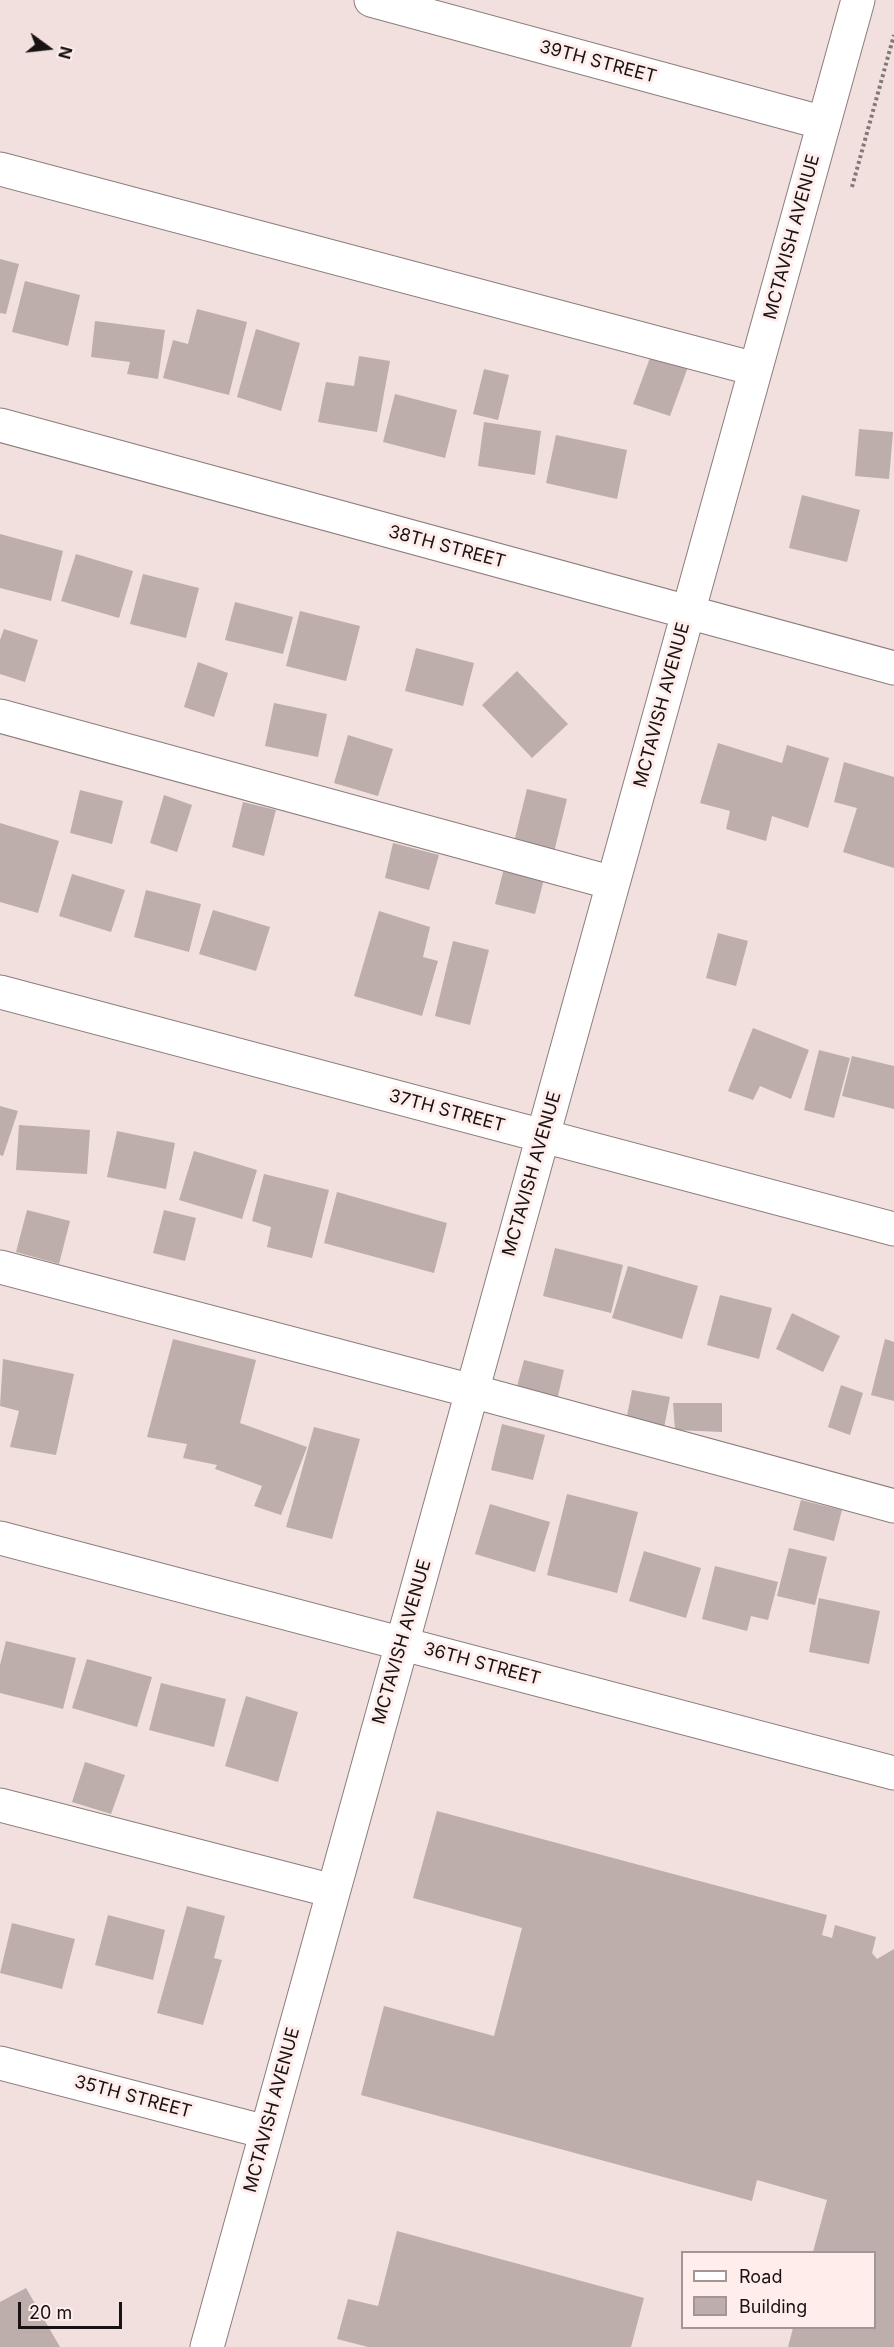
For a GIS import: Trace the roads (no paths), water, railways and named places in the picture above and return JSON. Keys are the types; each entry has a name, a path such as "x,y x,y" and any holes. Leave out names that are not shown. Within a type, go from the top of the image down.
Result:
{"street":[{"name":"39TH STREET","path":"371,0 824,123"},
{"name":"MCTAVISH AVENUE","path":"207,2347 858,0"},
{"path":"0,169 755,369"},
{"name":"38TH STREET","path":"0,425 894,668"},
{"path":"0,716 613,883"},
{"name":"37TH STREET","path":"0,992 894,1229"},
{"path":"0,1267 472,1391 894,1506"},
{"name":"36TH STREET","path":"0,1538 894,1773"},
{"path":"0,1805 333,1891"},
{"name":"35TH STREET","path":"0,2062 266,2132"}]}
